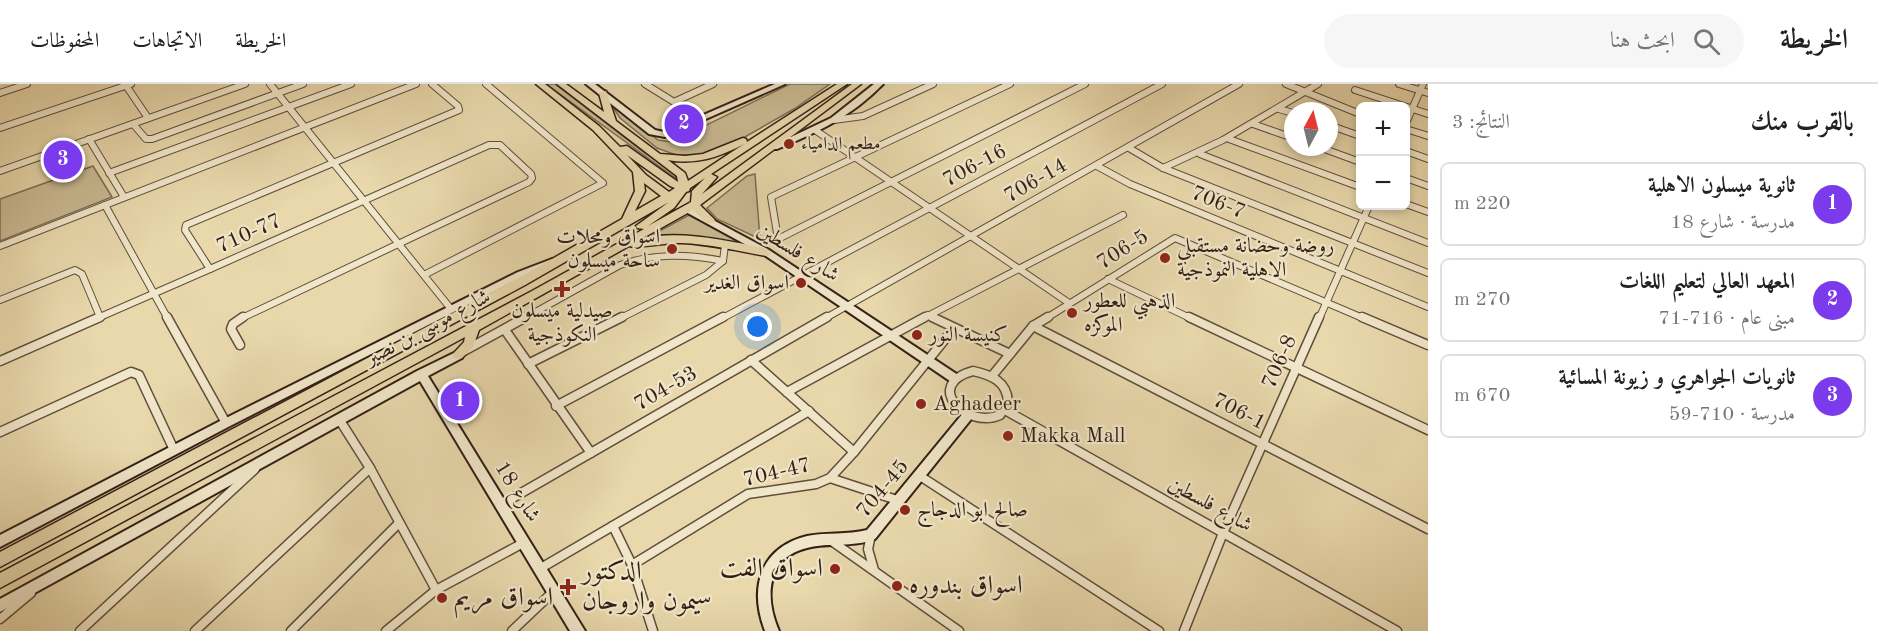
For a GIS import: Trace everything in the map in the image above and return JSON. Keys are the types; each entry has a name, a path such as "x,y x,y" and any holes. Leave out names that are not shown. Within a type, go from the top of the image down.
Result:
{"main road":[{"path":"540,84 673,184 698,190 725,183"},
{"path":"561,84 678,170 684,180 683,188"},
{"path":"536,294 666,210 671,199 683,188 843,84"},
{"name":"شارع موسى بن نصير","path":"0,581 474,328 691,206 857,84"},
{"path":"603,93 612,123"},
{"path":"654,154 682,159 712,156 795,115"},
{"path":"691,206 701,185 795,115"},
{"path":"596,128 638,172 671,199 691,206 710,221"},
{"path":"625,220 639,196 641,181 638,172"},
{"name":"شارع موسى بن نصير","path":"0,560 381,359 625,220 671,199"},
{"path":"617,248 648,240 725,245 766,252"},
{"path":"458,355 469,344 474,328"}],"street":[{"path":"0,93 27,84"},
{"path":"0,171 245,84"},
{"path":"270,84 451,309"},
{"path":"133,124 146,139 152,139 303,84"},
{"path":"110,173 351,84"},
{"path":"0,246 416,84"},
{"path":"333,163 459,110 458,106 432,84"},
{"path":"424,275 603,183 486,84"},
{"path":"590,84 652,132 666,135 782,84"},
{"path":"645,84 674,102 714,84"},
{"path":"774,147 834,120 879,84"},
{"path":"834,120 863,116 933,84"},
{"path":"1010,84 771,197 778,239 1085,84"},
{"name":"706-16","path":"556,406 1162,84"},
{"name":"706-14","path":"849,306 1239,84"},
{"path":"1286,84 1356,112"},
{"path":"1163,168 1200,154 1229,139 1318,84"},
{"path":"1399,84 1421,87 1428,93"},
{"path":"0,128 127,85 148,118"},
{"path":"1410,113 1421,87"},
{"path":"1355,90 1428,114"},
{"path":"1279,109 1284,110"},
{"path":"1253,124 1284,135"},
{"path":"1338,128 1356,135"},
{"path":"816,130 1069,303"},
{"path":"1410,130 1428,136"},
{"path":"89,139 124,198"},
{"path":"1229,139 1356,186"},
{"name":"710-77","path":"333,163 192,220 184,230 210,269 495,143 531,174 532,178 528,182 399,244"},
{"path":"1129,148 1163,168 1428,273"},
{"path":"1410,152 1428,159"},
{"path":"1200,154 1428,243"},
{"path":"1338,154 1356,161"},
{"name":"706-7","path":"1097,166 1131,184 1428,307"},
{"path":"1410,179 1428,186"},
{"path":"105,205 226,423"},
{"path":"1410,205 1428,212"},
{"name":"706-8","path":"1184,631 1223,533 1367,210"},
{"path":"788,392 890,335 1123,215"},
{"name":"شارع فلسطين","path":"710,221 766,252 954,378"},
{"name":"706-5","path":"992,376 1033,326 1175,238 1428,345"},
{"path":"240,345 231,329 233,324 241,318 399,244"},
{"path":"528,364 706,275 723,261 725,245"},
{"path":"0,606 620,265 639,257 667,254 686,254 723,261"},
{"path":"0,541 451,309 521,274 558,260"},
{"path":"0,361 210,269"},
{"path":"0,300 75,270 82,274 100,317"},
{"path":"1108,279 1428,430"},
{"name":"704-53","path":"502,504 849,306"},
{"path":"928,315 1010,354"},
{"name":"706-1","path":"1033,326 1428,529"},
{"name":"704-47","path":"632,565 748,494 816,484 830,478 854,452 954,328"},
{"path":"505,330 591,453"},
{"path":"752,360 854,452"},
{"path":"974,371 992,376 1008,393 1009,400 1005,410 992,418 968,415 957,408 951,400 948,390 950,382 964,372 974,371"},
{"path":"0,432 119,375 130,372 139,375 174,450"},
{"name":"شارع 18","path":"421,374 578,631"},
{"name":"شارع فلسطين","path":"1005,410 1397,631"},
{"path":"541,568 809,411"},
{"name":"704-45","path":"772,631 764,612 762,590 772,565 793,547 806,543 847,541 871,535 968,415"},
{"path":"339,419 370,468 436,590"},
{"path":"80,631 265,460"},
{"path":"195,631 370,468"},
{"path":"920,476 1159,631"},
{"path":"830,478 900,501"},
{"path":"291,631 399,523"},
{"path":"613,526 632,565 653,631"},
{"path":"871,535 868,556 875,572"},
{"path":"386,631 436,590 525,542"},
{"path":"833,542 959,631"},
{"path":"0,619 46,580"},
{"path":"512,631 554,591"}],"shaded area":[{"path":"546,84 555,84 646,154 670,168 678,180"},
{"path":"790,84 830,84 794,109 736,142 709,154 676,155 657,148 620,118 614,109 618,108 658,140 672,142"},
{"path":"93,166 112,197 0,241 0,199"},
{"path":"755,174 760,239 717,219 707,208 747,176"},
{"path":"689,215 692,216 742,243 654,234"}],"place":[{"name":"المعهد العالي لتعليم اللغات","path":"684,124"},
{"name":"مطعم الدامياء","path":"789,144"},
{"name":"ثانويات الجواهري و زيونة المسائية","path":"63,160"},
{"name":"اسواق ومحلات ساحة ميسلون","path":"672,249"},
{"name":"روضة وحضانة مستقبلي الاهلية النموذجية","path":"1165,258"},
{"name":"اسواق الغدير","path":"801,283"},
{"name":"صيدلية ميسلون النكوذجية","path":"562,289"},
{"name":"الذهبي للعطور الموكزه","path":"1072,313"},
{"name":"كنيسة النور","path":"917,335"},
{"name":"ثانوية ميسلون الاهلية","path":"460,401"},
{"name":"Aghadeer","path":"921,404"},
{"name":"Makka Mall","path":"1008,436"},
{"name":"صالح ابو الدجاج","path":"905,510"},
{"name":"اسواق الفت","path":"835,569"},
{"name":"اسواق بندوره","path":"897,586"},
{"name":"الدكتور سيمون واروجان","path":"568,587"},
{"name":"اسواق مريم","path":"442,598"}]}
